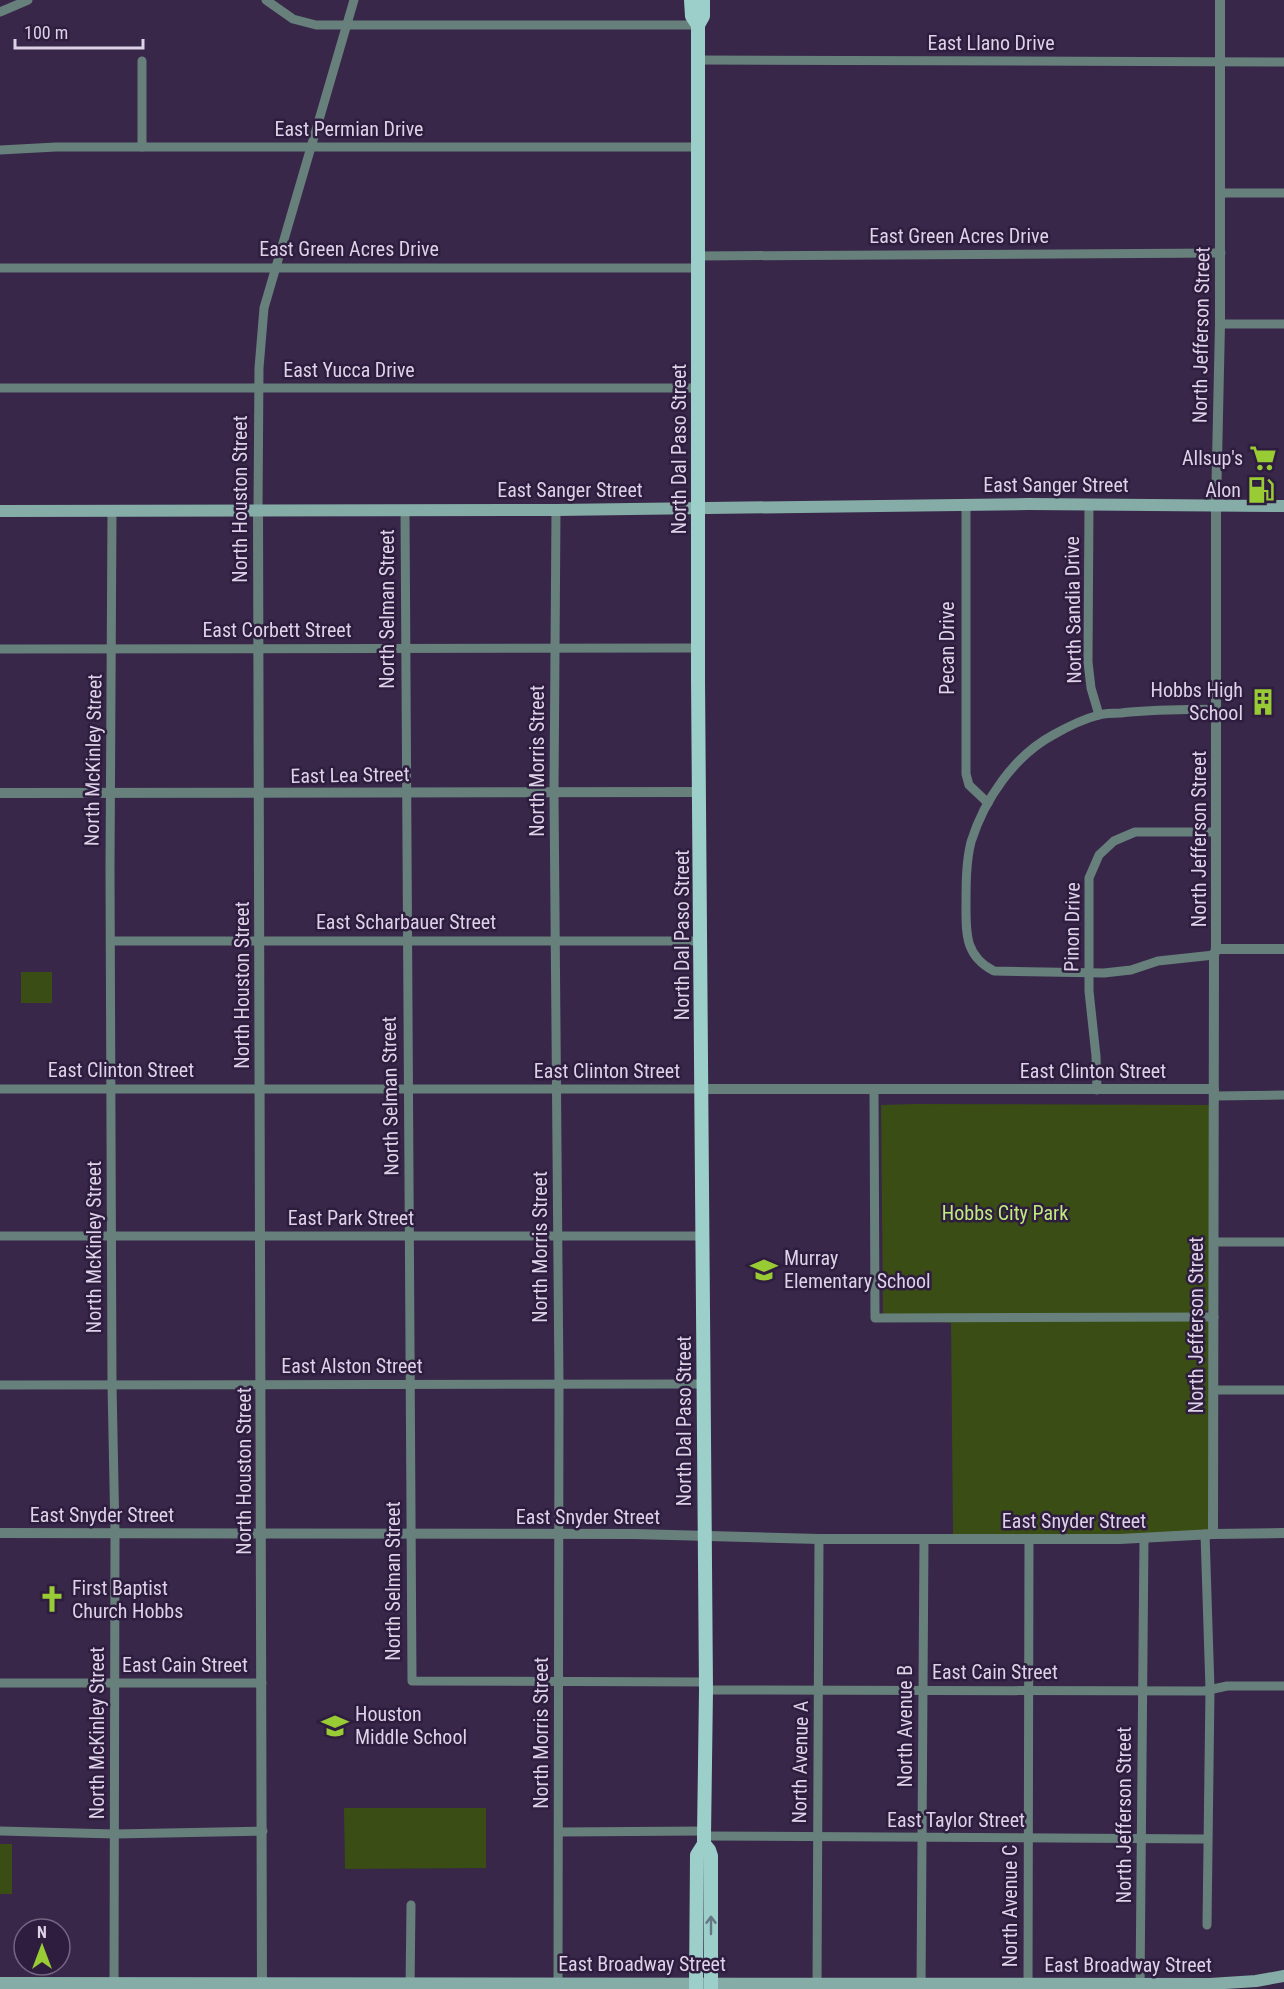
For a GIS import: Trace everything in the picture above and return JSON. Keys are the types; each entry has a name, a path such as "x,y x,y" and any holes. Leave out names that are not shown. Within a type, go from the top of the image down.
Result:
{"main road":[{"name":"North Dal Paso Street","path":"691,0 692,16 698,25"},
{"name":"North Dal Paso Street","path":"696,1986 697,1855 704,1837 706,1686 698,262 698,25 703,16 703,0"},
{"name":"East Sanger Street","path":"0,511 556,510 1089,504 1284,506"},
{"name":"North Dal Paso Street","path":"704,1837 711,1856 711,1986"},
{"name":"East Broadway Street","path":"0,1983 114,1986 1140,1987 1236,1983 1284,1976"}],"street":[{"path":"0,12 28,0"},
{"path":"266,0 293,19 302,22 348,26 698,25"},
{"name":"North Houston Street","path":"262,1986 258,649 261,328 264,308 354,0"},
{"name":"North Jefferson Street","path":"1209,1534 1214,1389 1216,506 1221,253 1220,0"},
{"name":"East Llano Drive","path":"698,60 1284,62"},
{"path":"142,61 142,147"},
{"name":"East Permian Drive","path":"0,150 56,147 699,147"},
{"path":"1221,193 1284,194"},
{"name":"East Green Acres Drive","path":"0,268 698,262 1221,253"},
{"path":"1220,324 1284,324"},
{"name":"East Yucca Drive","path":"0,388 699,388"},
{"name":"North Sandia Drive","path":"1089,504 1088,662 1091,688 1099,715"},
{"name":"Pecan Drive","path":"966,505 966,774 969,785 988,803"},
{"name":"North Selman Street","path":"405,510 412,1681"},
{"name":"North Morris Street","path":"556,510 554,793 559,1384 558,1986"},
{"name":"North McKinley Street","path":"112,511 114,1986"},
{"name":"East Corbett Street","path":"0,649 699,648"},
{"path":"1217,709 1143,710 1099,715 1049,736 1019,761 981,814 971,843 966,877 967,937 970,951 985,966 994,971 1089,973 1131,970 1158,961 1215,952 1284,949"},
{"name":"East Lea Street","path":"0,793 700,792"},
{"name":"Pinon Drive","path":"1096,1090 1096,1056 1089,991 1089,878 1099,855 1114,841 1136,832 1216,832"},
{"name":"East Scharbauer Street","path":"111,941 702,941"},
{"name":"East Clinton Street","path":"0,1089 1096,1090 1284,1095"},
{"path":"874,1089 875,1318 1214,1317"},
{"name":"East Park Street","path":"0,1236 703,1236"},
{"path":"1214,1242 1284,1242"},
{"name":"East Alston Street","path":"0,1385 704,1384"},
{"path":"1214,1389 1284,1390"},
{"name":"East Snyder Street","path":"0,1533 558,1534 819,1539 1144,1538 1284,1533"},
{"path":"1207,1925 1209,1534"},
{"name":"North Jefferson Street","path":"1140,1987 1144,1538"},
{"name":"North Avenue A","path":"817,1987 819,1539"},
{"name":"North Avenue B","path":"921,1987 924,1539"},
{"name":"North Avenue C","path":"1028,1987 1029,1539"},
{"name":"East Cain Street","path":"412,1681 559,1682 819,1691 1029,1689 1204,1691 1227,1686 1284,1686"},
{"name":"East Cain Street","path":"0,1683 262,1683"},
{"path":"0,1831 115,1834 263,1831"},
{"name":"East Taylor Street","path":"559,1832 704,1837 1207,1839"},
{"path":"410,1986 411,1905"}],"green space":[{"path":"21,972 52,972 52,1003 21,1003"},
{"name":"Hobbs City Park","path":"881,1105 1209,1105 1214,1308 1202,1313 1211,1314 1212,1531 1110,1535 953,1534 951,1323 883,1316"},
{"path":"344,1808 486,1808 486,1868 345,1869"},
{"path":"0,1844 12,1844 12,1894 0,1894"}],"place":[{"name":"Allsup's","path":"1263,458"},
{"name":"Alon","path":"1261,490"},
{"name":"Hobbs High School","path":"1263,702"},
{"name":"Murray Elementary School","path":"764,1270"},
{"name":"First Baptist Church Hobbs","path":"52,1599"},
{"name":"Houston Middle School","path":"335,1726"}]}
